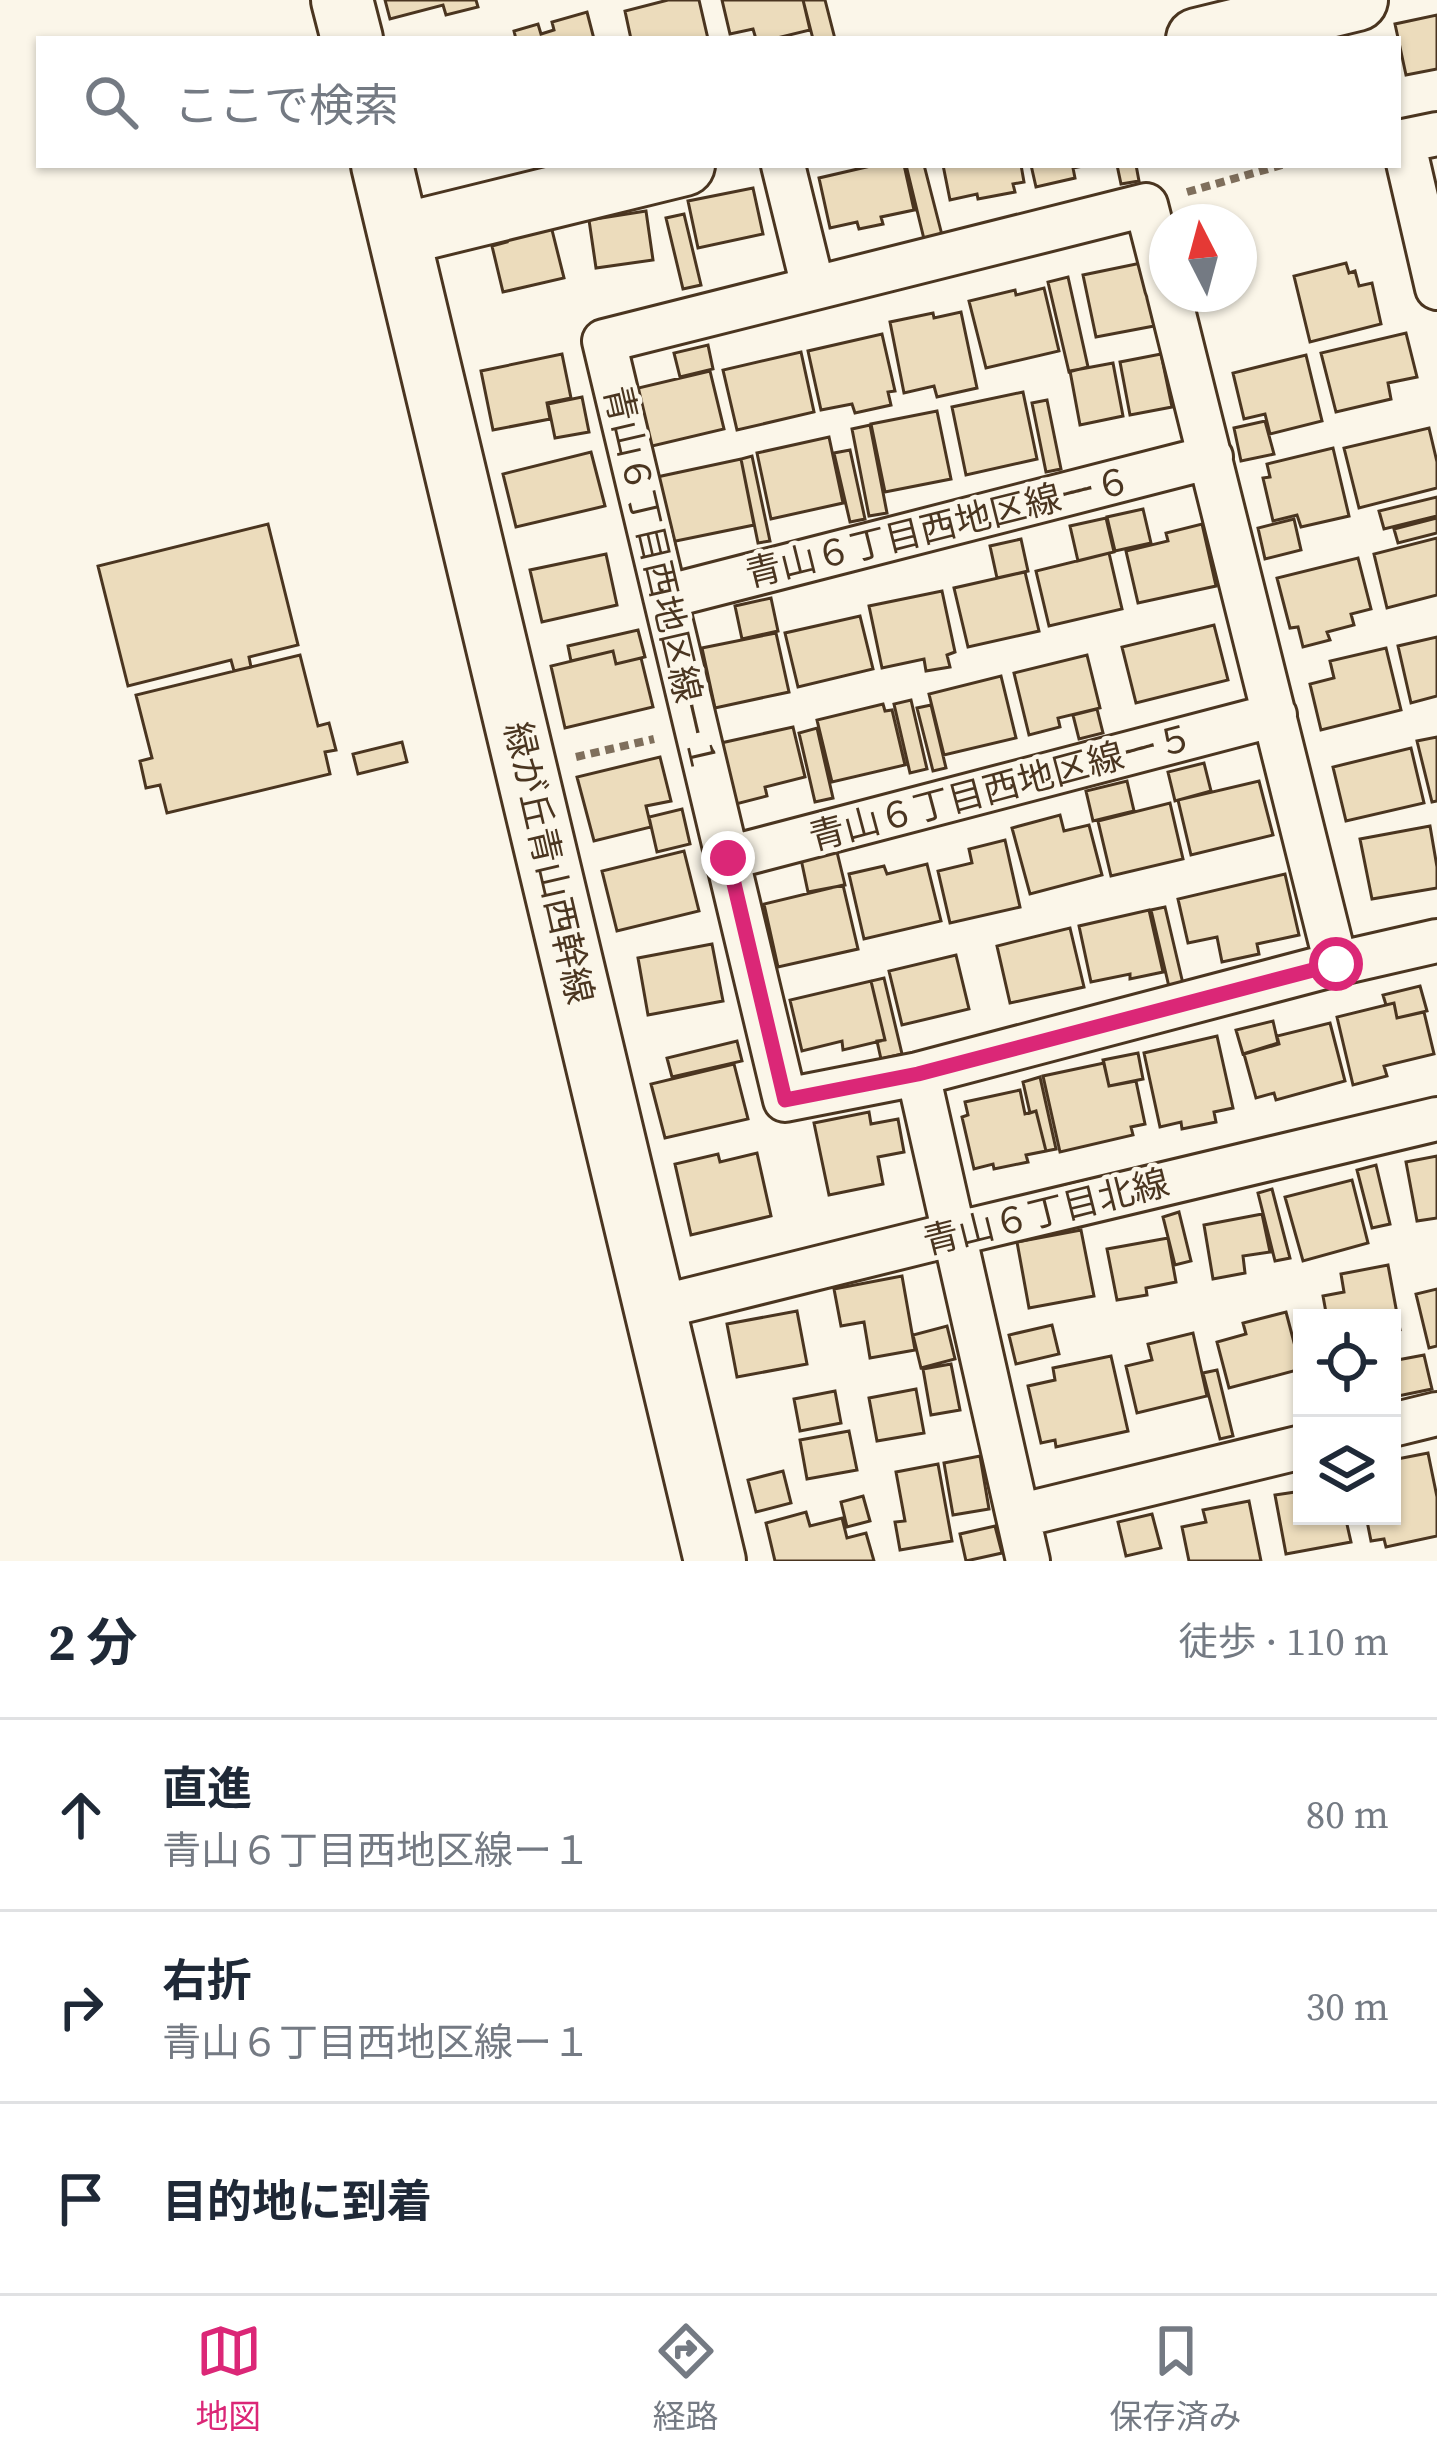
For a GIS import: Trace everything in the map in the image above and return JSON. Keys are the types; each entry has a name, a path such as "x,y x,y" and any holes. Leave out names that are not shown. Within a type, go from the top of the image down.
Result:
{"street":[{"path":"342,0 351,36"},
{"path":"1224,22 1357,0"},
{"path":"1437,134 1403,141 1437,288"},
{"name":"緑が丘青山西幹線","path":"383,168 715,1561"},
{"path":"399,235 672,168"},
{"path":"784,168 813,286"},
{"path":"1146,205 1149,217"},
{"name":"青山６丁目西地区線ー１","path":"1146,205 604,341 785,1100 918,1074 1437,941"},
{"path":"1174,312 1336,964"},
{"name":"青山６丁目西地区線ー６","path":"665,597 1211,457"},
{"name":"青山６丁目西地区線ー５","path":"728,858 1275,715"},
{"path":"918,1074 1028,1561"},
{"name":"青山６丁目北線","path":"656,1309 1437,1118"},
{"path":"1401,1423 1437,1414"},
{"path":"1018,1516 1293,1449"}],"path":[{"path":"1146,205 1268,168"},
{"path":"527,769 697,729"}],"building":[{"path":"385,0 476,0 478,7 446,15 443,5 390,19"},
{"path":"668,0 699,0 707,36 630,36 625,11"},
{"path":"722,0 803,0 810,30 785,36 755,36 753,29 730,34"},
{"path":"803,0 825,0 834,36 812,36"},
{"path":"587,12 593,36 515,36 514,31 538,24 541,34 554,30 552,22"},
{"path":"1437,15 1437,69 1406,75 1395,24"},
{"path":"862,168 905,168 914,210 881,217 883,224 859,229 857,222 830,228 819,178"},
{"path":"907,168 925,168 942,235 924,239"},
{"path":"944,168 1022,168 1024,182 1013,184 1015,192 950,200"},
{"path":"1032,168 1073,168 1075,178 1036,187"},
{"path":"1118,168 1137,168 1139,181 1121,184"},
{"path":"753,188 763,234 698,248 688,201"},
{"path":"646,211 653,260 596,268 589,220"},
{"path":"684,214 701,285 683,289 666,218"},
{"path":"550,222 564,278 503,292 492,246 507,242 504,232"},
{"path":"1141,263 1154,326 1096,337 1083,275"},
{"path":"1346,263 1349,273 1355,271 1359,286 1372,283 1381,324 1310,342 1294,276"},
{"path":"1068,277 1088,367 1069,372 1048,282"},
{"path":"1044,288 1059,351 986,368 969,301"},
{"path":"961,312 977,388 937,397 934,386 904,393 890,322"},
{"path":"1406,333 1417,377 1388,383 1391,399 1336,412 1321,353"},
{"path":"882,334 895,391 888,392 891,405 855,413 852,404 821,410 808,351"},
{"path":"708,345 713,369 680,377 674,353"},
{"path":"801,352 814,412 737,430 723,370"},
{"path":"562,354 571,398 547,403 550,419 493,430 481,371"},
{"path":"1161,354 1172,407 1130,415 1120,362"},
{"path":"1306,355 1322,421 1270,434 1265,414 1244,419 1233,373"},
{"path":"1113,363 1123,416 1080,425 1070,371"},
{"path":"710,371 724,429 648,447 634,389"},
{"path":"1023,392 1037,459 966,475 952,407"},
{"path":"582,397 589,432 555,438 548,404"},
{"path":"1047,400 1061,469 1046,472 1032,403"},
{"path":"937,411 951,479 885,492 871,424"},
{"path":"1265,421 1274,454 1241,461 1234,428"},
{"path":"870,425 887,513 869,516 852,429"},
{"path":"1429,428 1437,488 1359,508 1344,448"},
{"path":"829,437 843,503 771,519 757,453"},
{"path":"1333,448 1349,516 1301,527 1297,515 1273,521 1263,478 1270,477 1267,464"},
{"path":"850,450 865,519 850,522 834,453"},
{"path":"591,452 605,506 516,527 503,474"},
{"path":"752,456 770,541 758,543 741,459"},
{"path":"741,459 754,525 671,542 657,477"},
{"path":"1437,497 1437,516 1384,529 1379,511"},
{"path":"1143,509 1151,543 1115,551 1107,517"},
{"path":"1106,518 1114,552 1078,561 1070,526"},
{"path":"1437,518 1437,533 1398,543 1394,529"},
{"path":"1294,519 1301,550 1265,559 1258,528"},
{"path":"268,524 298,645 249,657 251,667 234,671 231,660 128,686 98,566"},
{"path":"1202,524 1216,586 1138,603 1126,551 1168,541 1166,533"},
{"path":"1437,538 1437,595 1387,608 1374,554"},
{"path":"1021,539 1028,571 997,578 990,546"},
{"path":"1109,553 1122,609 1049,626 1036,571"},
{"path":"606,554 617,605 542,622 530,570"},
{"path":"1358,558 1371,609 1351,614 1354,625 1327,632 1330,640 1303,647 1298,627 1290,628 1277,578"},
{"path":"1025,572 1039,631 968,647 954,588"},
{"path":"942,591 955,652 947,655 950,667 926,671 924,659 882,668 869,606"},
{"path":"771,598 778,631 742,639 735,606"},
{"path":"860,616 873,669 798,687 785,633"},
{"path":"1214,625 1228,680 1136,703 1122,647"},
{"path":"638,630 645,657 616,664 613,651 571,661 568,646"},
{"path":"776,633 789,692 715,708 702,648"},
{"path":"1437,637 1437,696 1411,703 1398,646"},
{"path":"1386,648 1401,710 1321,730 1310,684 1334,678 1330,661"},
{"path":"613,651 616,664 641,658 653,707 565,728 551,666"},
{"path":"300,655 318,726 329,723 336,750 325,752 330,774 167,813 160,785 146,788 140,761 152,758 136,695"},
{"path":"1087,655 1100,708 1058,718 1060,727 1029,735 1014,673"},
{"path":"1001,676 1016,738 944,755 929,694"},
{"path":"911,700 927,769 910,773 894,704"},
{"path":"883,704 885,711 892,710 905,765 832,782 817,720"},
{"path":"931,705 946,768 933,771 917,708"},
{"path":"1097,709 1103,733 1079,739 1073,715"},
{"path":"793,727 805,777 765,787 767,796 736,804 721,743"},
{"path":"817,728 833,798 815,802 799,733"},
{"path":"1437,737 1437,801 1432,802 1417,741"},
{"path":"402,742 407,762 358,774 353,754"},
{"path":"1411,748 1424,803 1346,821 1333,767"},
{"path":"660,757 671,801 646,806 651,827 594,841 577,777"},
{"path":"1204,763 1211,791 1175,801 1168,772"},
{"path":"1127,781 1134,811 1093,821 1086,791"},
{"path":"1259,781 1273,835 1191,855 1178,800"},
{"path":"1170,803 1183,859 1111,876 1098,821"},
{"path":"682,809 690,844 657,852 649,817"},
{"path":"1060,815 1064,831 1089,825 1102,875 1030,894 1012,828"},
{"path":"1430,826 1437,888 1372,899 1360,839"},
{"path":"1005,840 1020,907 950,923 938,871 972,863 969,849"},
{"path":"684,851 699,911 617,931 602,871"},
{"path":"837,852 845,885 808,892 801,859"},
{"path":"927,864 941,921 864,939 849,874 884,866 887,874"},
{"path":"1285,874 1299,935 1257,944 1259,954 1222,962 1217,937 1188,943 1178,899"},
{"path":"843,885 858,949 778,967 764,904"},
{"path":"1165,907 1184,988 1170,991 1151,910"},
{"path":"1149,910 1163,972 1091,982 1079,926"},
{"path":"1070,928 1084,987 1010,1003 997,946"},
{"path":"712,944 723,1001 648,1015 638,958"},
{"path":"956,955 969,1009 902,1025 889,971"},
{"path":"884,978 902,1054 881,1059 877,1041 885,1040 871,981"},
{"path":"871,981 885,1040 843,1050 842,1041 802,1051 790,1000"},
{"path":"1420,986 1427,1011 1397,1018 1394,1003 1386,1005 1383,995"},
{"path":"1394,1003 1397,1018 1424,1012 1434,1054 1384,1066 1387,1076 1353,1085 1337,1017"},
{"path":"1273,1021 1278,1043 1243,1054 1236,1030"},
{"path":"1330,1023 1345,1081 1276,1100 1274,1093 1256,1098 1244,1054 1279,1044 1277,1036"},
{"path":"1217,1036 1233,1108 1214,1112 1216,1122 1182,1129 1181,1122 1160,1127 1144,1053"},
{"path":"737,1041 742,1061 672,1077 667,1058"},
{"path":"1138,1053 1143,1079 1109,1086 1103,1060"},
{"path":"1104,1063 1109,1086 1136,1081 1145,1124 1131,1127 1133,1135 1060,1152 1043,1076"},
{"path":"734,1064 748,1119 665,1138 651,1084"},
{"path":"1040,1077 1056,1149 1046,1151 1023,1082"},
{"path":"1020,1090 1025,1114 1036,1111 1046,1151 1026,1155 1028,1162 974,1169 962,1117 968,1115 965,1102"},
{"path":"869,1112 871,1124 898,1119 904,1152 878,1157 883,1184 829,1195 814,1123"},
{"path":"757,1153 771,1216 691,1235 675,1164 718,1154 720,1162"},
{"path":"1437,1156 1437,1218 1417,1221 1406,1162"},
{"path":"1376,1165 1390,1224 1372,1228 1357,1170"},
{"path":"1352,1180 1368,1243 1303,1261 1285,1197"},
{"path":"1272,1189 1290,1258 1275,1261 1258,1193"},
{"path":"1179,1212 1191,1261 1175,1265 1163,1217"},
{"path":"1262,1214 1270,1252 1243,1256 1245,1273 1213,1279 1204,1225"},
{"path":"1081,1230 1094,1296 1029,1308 1017,1242"},
{"path":"1168,1238 1176,1282 1146,1288 1147,1295 1117,1300 1107,1249"},
{"path":"1388,1265 1396,1309 1325,1309 1323,1296 1344,1292 1341,1274"},
{"path":"902,1276 915,1350 870,1358 864,1322 841,1326 834,1289"},
{"path":"1437,1289 1437,1346 1429,1348 1416,1294"},
{"path":"797,1311 807,1364 737,1377 727,1324"},
{"path":"1286,1312 1293,1339 1293,1371 1229,1388 1217,1342 1246,1334 1243,1323"},
{"path":"1052,1325 1059,1354 1016,1364 1009,1335"},
{"path":"947,1326 955,1359 921,1368 913,1335"},
{"path":"1193,1333 1207,1396 1137,1413 1126,1366 1152,1360 1148,1344"},
{"path":"1424,1355 1432,1389 1401,1395 1401,1359"},
{"path":"1111,1356 1128,1431 1056,1447 1055,1440 1041,1443 1028,1386 1055,1380 1053,1368"},
{"path":"951,1364 960,1410 931,1415 923,1369"},
{"path":"1217,1370 1233,1436 1220,1439 1203,1373"},
{"path":"916,1389 924,1433 877,1441 869,1398"},
{"path":"835,1391 841,1423 800,1431 794,1399"},
{"path":"849,1431 857,1470 807,1479 800,1440"},
{"path":"1428,1453 1437,1497 1437,1536 1386,1547 1384,1539 1371,1541 1368,1525 1401,1525 1401,1458"},
{"path":"980,1456 989,1509 953,1515 944,1463"},
{"path":"938,1464 952,1541 900,1550 895,1522 905,1521 896,1472"},
{"path":"783,1471 791,1503 756,1512 748,1480"},
{"path":"1293,1492 1293,1525 1347,1525 1351,1542 1286,1554 1275,1495"},
{"path":"863,1496 870,1521 847,1527 841,1502"},
{"path":"1249,1501 1261,1561 1189,1561 1182,1527 1206,1522 1203,1510"},
{"path":"806,1512 810,1526 842,1518 847,1538 866,1533 874,1561 775,1561 766,1523"},
{"path":"1152,1514 1161,1548 1126,1556 1118,1522"},
{"path":"995,1526 1002,1553 966,1561 960,1534"}],"route":[{"path":"728,858 785,1100 918,1074 1336,964"}]}
